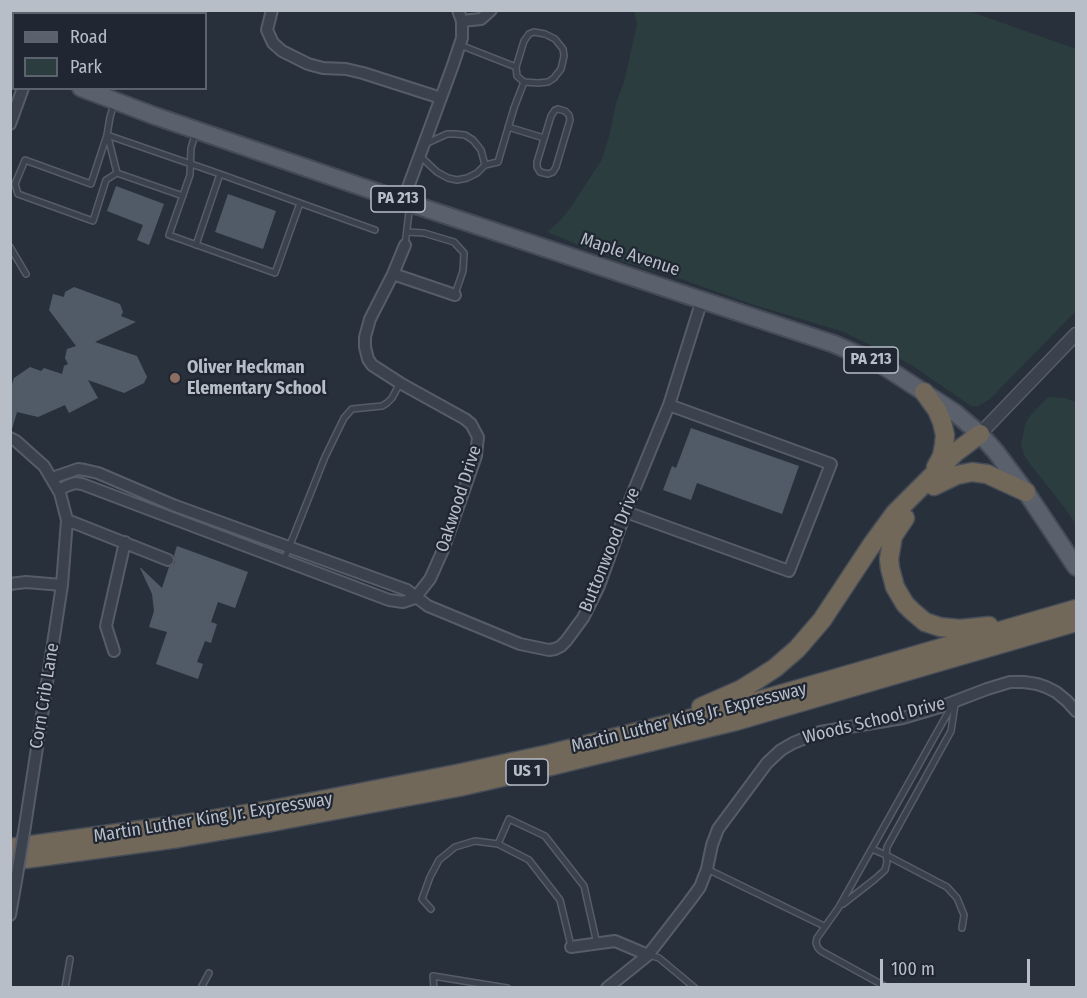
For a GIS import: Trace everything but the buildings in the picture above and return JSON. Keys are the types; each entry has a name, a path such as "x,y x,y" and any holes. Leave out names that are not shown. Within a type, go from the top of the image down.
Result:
{"highway":[{"path":"924,392 937,410 945,435 942,456 931,483"},
{"path":"980,434 956,452 900,524 891,542 890,568 895,587 912,611 925,622 940,627 960,629 1033,622"},
{"path":"641,732 742,689 787,659 822,620 895,513 931,483 965,472 978,472 1026,492"},
{"name":"Martin Luther King Jr. Expressway","path":"10,848 177,825 363,793 468,772 733,708 1076,609"},
{"name":"Martin Luther King Jr. Expressway","path":"10,861 179,838 272,822 459,787 540,769 736,721 1077,622"}],"main road":[{"name":"Maple Avenue","path":"89,90 406,202 834,344 882,365 954,412 980,434 1026,492 1077,567"}],"street":[{"path":"272,10 267,30 273,44 282,51 308,64 363,73 441,98"},
{"path":"406,202 460,45 463,30 460,16 481,19 491,10"},
{"path":"10,124 22,90"},
{"name":"Oakwood Drive","path":"405,246 370,319 365,337 368,358 372,365 465,419 471,424 478,437 476,456 443,550 430,579 415,598"},
{"path":"393,274 455,295"},
{"name":"Buttonwood Drive","path":"52,478 78,469 98,473 173,505 407,590 428,606 520,644 549,650 555,649 566,641 593,600 669,405 702,300"},
{"path":"980,434 1077,334"},
{"path":"626,512 789,571 831,464 669,405"},
{"name":"Corn Crib Lane","path":"10,438 44,466 58,490 67,520 62,585 10,915"},
{"name":"Buttonwood Drive","path":"58,490 75,483 82,484 389,600 403,602 415,598"},
{"path":"67,520 168,560"},
{"path":"114,651 106,626 125,542"},
{"path":"10,584 26,582 62,585"},
{"name":"Woods School Drive","path":"607,987 648,955 689,902 700,887 718,829 767,764 781,750 800,739 820,732 903,718 1010,682 1037,684 1056,692 1077,711"},
{"path":"571,947 615,941 648,955"}],"lane":[{"path":"534,32 555,39 563,49 561,69 548,82 524,82 517,76 516,67 524,41 529,34 534,32"},
{"path":"460,45 516,67"},
{"path":"485,165 481,150 473,140 465,135 447,134 422,151 437,172 457,180 477,173 485,165 498,162 524,82"},
{"path":"115,101 91,184 25,160 15,184 18,194 93,220 106,180 117,173"},
{"path":"555,110 565,111 570,120 556,167 548,174 540,172 537,167 544,138 555,110"},
{"path":"508,127 544,138"},
{"path":"197,130 191,148 190,175 169,236 275,273 300,203"},
{"path":"107,135 375,230"},
{"path":"107,135 117,173"},
{"path":"117,173 183,196"},
{"path":"196,245 220,174"},
{"path":"405,246 406,202"},
{"path":"407,232 424,233 454,242 464,252 463,271 455,295"},
{"path":"10,247 26,274"},
{"path":"284,560 325,458 344,418 352,409 382,406 387,403 400,382"},
{"path":"888,987 826,954 818,948 817,938 839,907 955,701"},
{"path":"839,907 885,870 887,847 951,731 955,701"},
{"path":"498,844 509,819 545,836 584,886 597,944"},
{"path":"431,909 422,899 439,860 455,847 475,841 498,844 529,860 560,900 571,947"},
{"path":"872,849 946,886 957,898 964,915 962,928"},
{"path":"707,868 824,926"},
{"path":"648,955 659,958 695,987"},
{"path":"65,987 70,959"},
{"path":"201,987 209,973"},
{"path":"434,987 433,976 507,987"}],"green space":[{"path":"634,11 969,11 1076,49 1076,311 990,399 978,406 971,406 910,364 841,331 598,253 547,232 571,207 602,159 616,103 624,82 637,24"},
{"path":"1048,397 1065,398 1076,402 1076,524 1030,464 1021,445 1029,417"}],"place":[{"name":"Oliver Heckman Elementary School","path":"175,378"}]}
